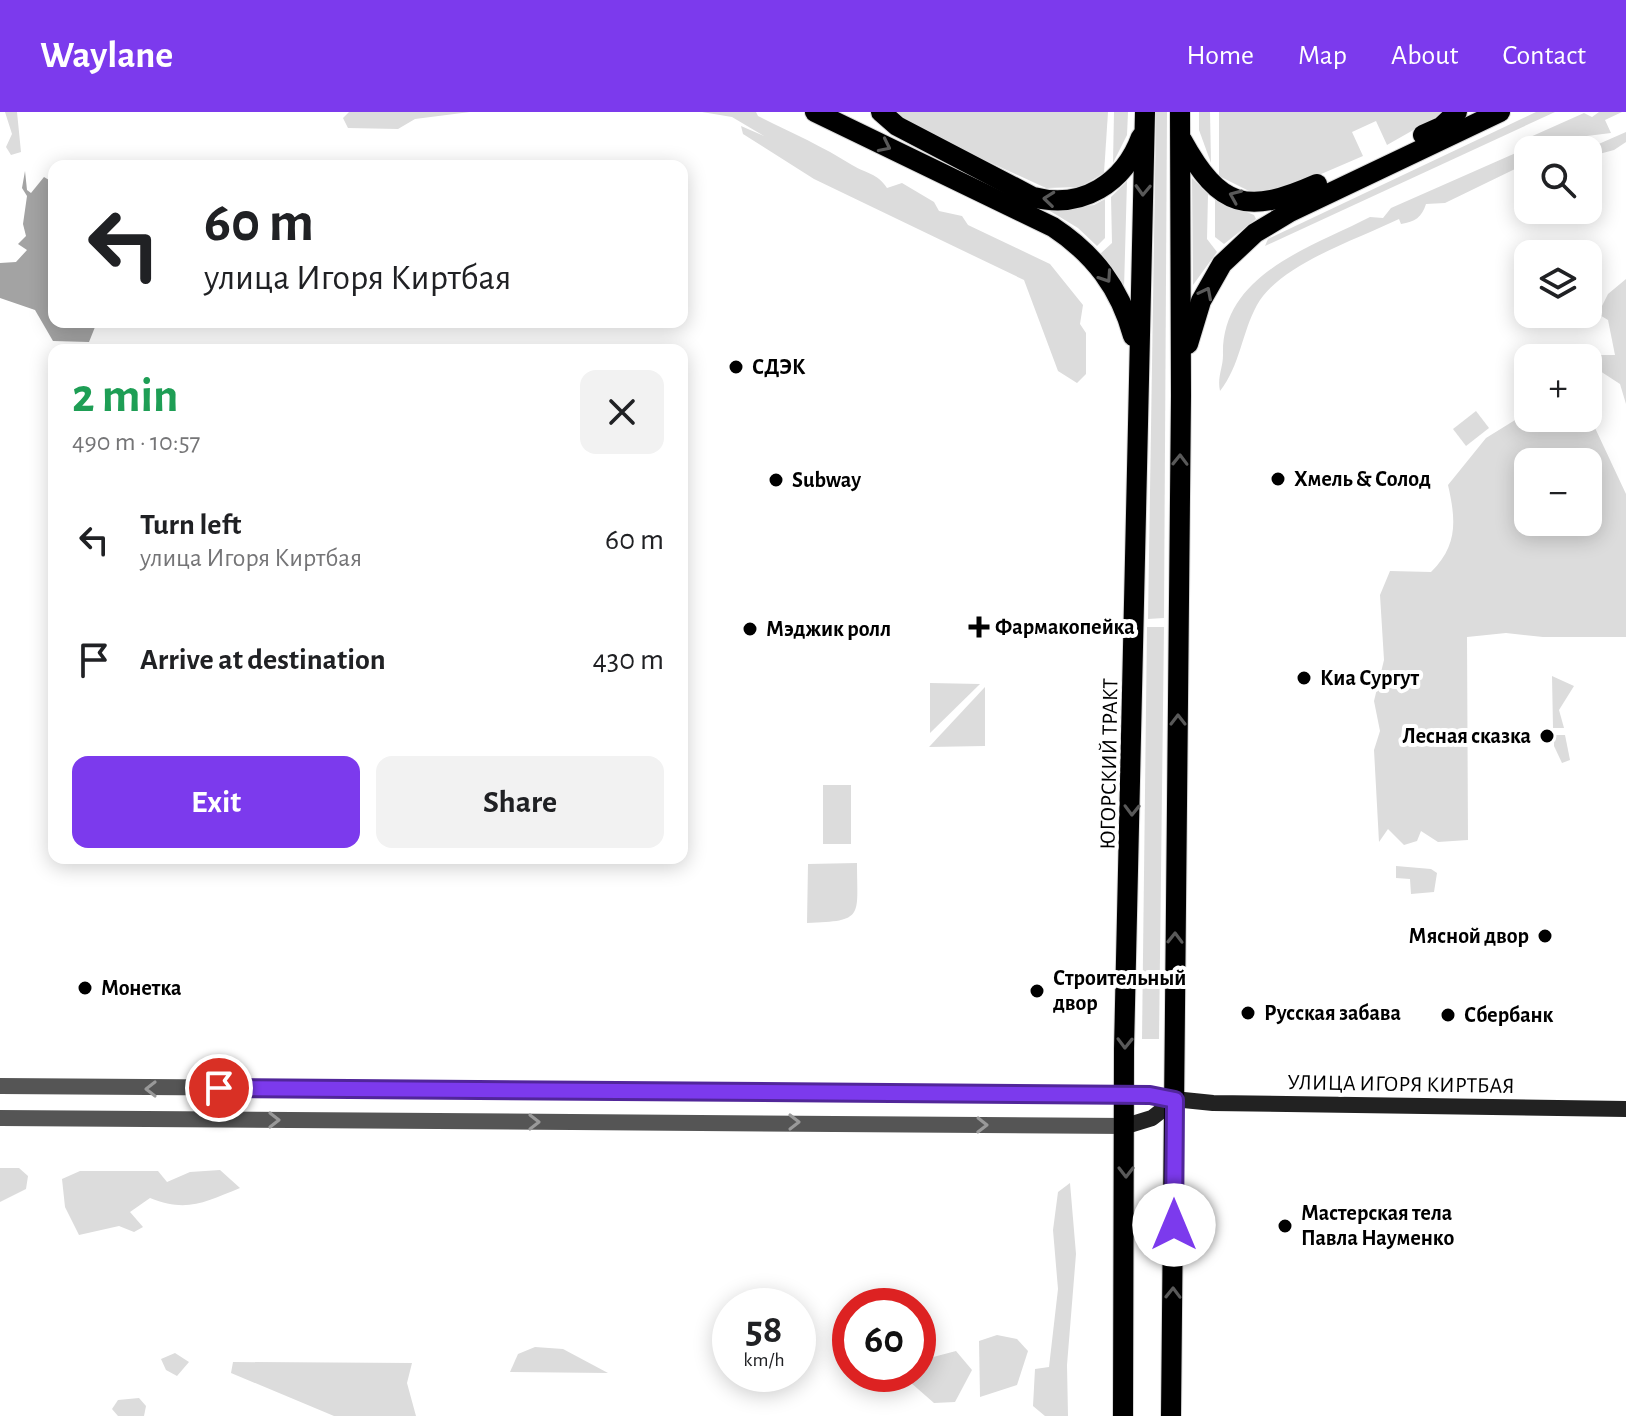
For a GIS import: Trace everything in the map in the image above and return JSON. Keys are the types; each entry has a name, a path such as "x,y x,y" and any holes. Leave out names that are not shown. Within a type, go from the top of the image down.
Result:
{"main road":[{"path":"815,112 1053,227 1076,242 1104,271 1118,295 1138,353"},
{"path":"881,112 897,126 1033,197 1048,201 1071,200 1108,185 1128,164 1145,119"},
{"path":"1171,1416 1181,396 1180,112"},
{"path":"1180,136 1210,184 1238,200 1276,202 1441,127 1457,112"},
{"path":"1181,396 1187,346 1201,301 1222,264 1255,233 1290,212 1500,112"},
{"name":"ЮГОРСКИЙ ТРАКТ","path":"1123,1416 1125,1094 1145,119"},
{"name":"УЛИЦА ИГОРЯ КИРТБАЯ","path":"1125,1094 1175,1100 1626,1109"},
{"path":"1126,1126 1152,1118 1175,1100"}],"street":[{"name":"УЛИЦА ИГОРЯ КИРТБАЯ","path":"0,1086 1125,1094"},
{"path":"0,1118 1126,1126"}],"shaded area":[{"path":"5,112 17,112 21,152 11,155 6,147 12,134"},
{"path":"349,112 470,112 415,119 398,129 348,128 343,118"},
{"path":"702,112 756,112 758,116 875,177 887,188 902,183 934,202 939,211 962,216 968,225 1050,264 1083,305 1080,324 1086,333 1086,374 1077,383 1058,371 1024,280 814,179 743,134 741,126 764,136 732,117"},
{"path":"893,112 1108,112 1104,173 1080,187 1046,188 900,121"},
{"path":"1114,112 1128,112 1127,135 1113,163"},
{"path":"1156,112 1167,112 1164,618 1148,619"},
{"path":"1199,112 1210,112 1211,163 1199,130"},
{"path":"1219,112 1445,112 1387,145 1376,121 1352,132 1363,156 1277,193 1257,195 1219,176"},
{"path":"1536,112 1555,112 1265,246 1268,239"},
{"path":"1599,112 1622,112 1605,120 1611,133 1532,136 1584,113 1592,117"},
{"path":"1626,132 1626,142 1614,150 1602,153 1602,143"},
{"path":"1514,154 1514,169 1445,203 1426,204 1414,220 1401,224 1399,219 1320,254 1283,277 1257,305 1232,371 1220,391 1226,327 1237,303 1253,284 1297,252 1370,217 1383,218 1391,208"},
{"path":"25,171 27,190 31,193 44,177 48,179 48,328 95,328 89,342 53,341 35,310 0,298 0,263 16,262 27,250 18,244 26,236 23,224 27,196 22,188"},
{"path":"1192,178 1208,194 1207,239 1217,252 1193,285"},
{"path":"1127,181 1124,289 1099,255 1112,243 1111,197"},
{"path":"1105,199 1105,238 1097,246 1078,228 1050,211 1094,205"},
{"path":"1215,199 1254,215 1256,219 1224,244 1215,237"},
{"path":"1626,279 1626,404 1620,384 1602,372 1602,355 1615,355 1608,320 1602,316 1602,306 1608,294"},
{"path":"1476,411 1489,428 1466,446 1453,429"},
{"path":"1514,421 1514,432 1597,432 1626,494 1626,637 1543,637 1506,633 1467,637 1468,840 1438,842 1421,831 1417,841 1404,845 1388,829 1379,842 1374,750 1380,731 1374,701 1384,660 1380,595 1390,571 1431,572 1440,562 1453,532 1448,485 1486,438"},
{"path":"1147,627 1164,627 1159,1039 1142,1039"},
{"path":"1552,676 1574,686 1559,710 1564,728 1553,728"},
{"path":"930,683 980,684 930,733"},
{"path":"985,687 985,746 929,747"},
{"path":"1554,735 1565,735 1570,760 1562,763 1554,746"},
{"path":"823,785 851,785 851,844 823,844"},
{"path":"857,863 854,912 839,920 807,923 808,864"},
{"path":"1396,866 1431,869 1437,873 1434,892 1411,894 1410,879 1396,878"},
{"path":"0,1168 19,1168 28,1176 26,1189 0,1202"},
{"path":"220,1170 240,1188 196,1204 175,1205 150,1198 130,1212 143,1227 134,1232 119,1226 79,1235 65,1207 62,1179 80,1171 158,1171 167,1182 190,1172"},
{"path":"1070,1183 1076,1254 1067,1365 1068,1416 1045,1416 1033,1406 1035,1369 1049,1367 1058,1289 1053,1230 1058,1192"},
{"path":"997,1335 1017,1339 1028,1351 1017,1385 980,1397 979,1341"},
{"path":"535,1347 563,1349 608,1373 510,1372 518,1354"},
{"path":"956,1351 972,1370 955,1402 934,1403 921,1392 936,1392 936,1356"},
{"path":"175,1353 189,1362 177,1376 166,1370 161,1359"},
{"path":"233,1362 412,1363 407,1383 416,1416 334,1416 231,1373"},
{"path":"139,1398 146,1406 144,1416 118,1416 112,1409 118,1400"}],"place":[{"name":"СДЭК","path":"736,367"},
{"name":"Хмель & Солод","path":"1278,479"},
{"name":"Subway","path":"776,480"},
{"name":"Фармакопейка","path":"979,627"},
{"name":"Мэджик ролл","path":"750,629"},
{"name":"Киа Сургут","path":"1304,678"},
{"name":"Лесная сказка","path":"1547,736"},
{"name":"Мясной двор","path":"1545,936"},
{"name":"Монетка","path":"85,988"},
{"name":"Строительный двор","path":"1037,991"},
{"name":"Русская забава","path":"1248,1013"},
{"name":"Сбербанк","path":"1448,1015"},
{"name":"Мастерская тела Павла Науменко","path":"1285,1226"}],"route":[{"path":"219,1088 1150,1095 1175,1100 1174,1225"}]}
